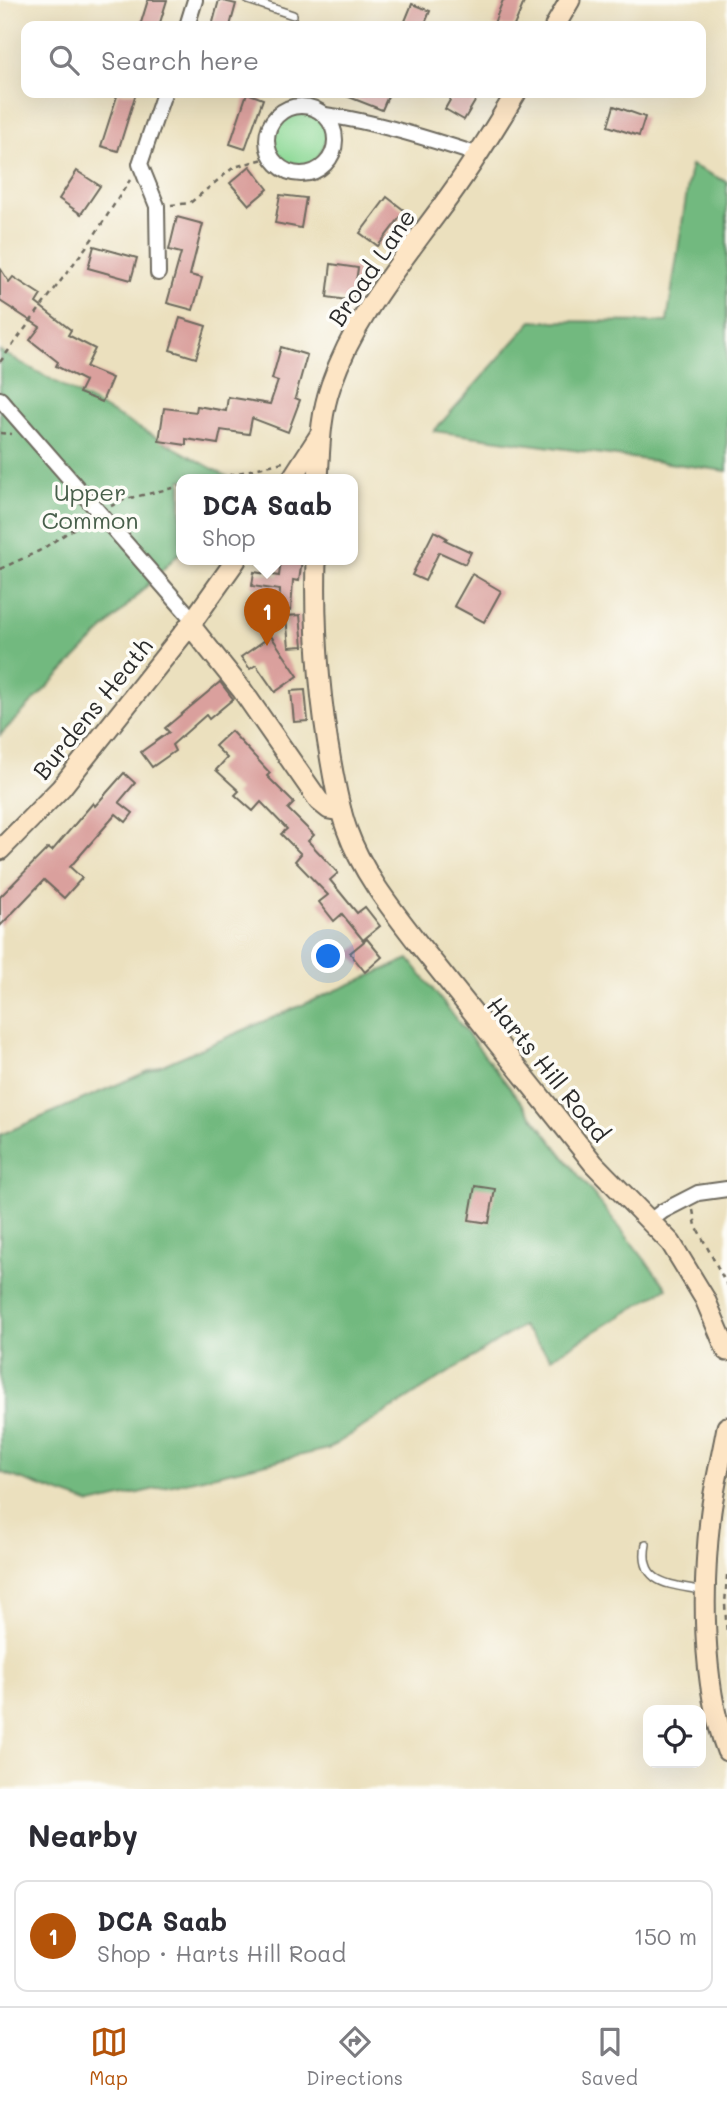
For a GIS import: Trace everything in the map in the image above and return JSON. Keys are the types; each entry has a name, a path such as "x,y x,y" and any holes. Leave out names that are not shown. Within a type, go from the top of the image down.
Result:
{"street":[{"path":"189,21 195,0"},
{"path":"558,21 570,0"},
{"path":"158,273 157,206 140,164 162,98"},
{"name":"Broad Lane","path":"294,474 320,434 331,386 352,337 375,298 478,155 513,98"},
{"path":"295,106 316,109 325,115 332,125 336,136 335,149 322,168 299,175 287,172 271,157 267,147 270,125 276,116 285,110 295,106"},
{"path":"325,115 343,117 478,155"},
{"path":"0,399 191,623 242,690 319,801 329,809 341,811"},
{"path":"318,474 320,434"},
{"path":"191,623 232,565"},
{"name":"Harts Hill Road","path":"316,565 315,633 326,737 341,811 356,851 391,907 594,1164 671,1243 714,1318 727,1351"},
{"name":"Burdens Heath","path":"0,850 61,788 191,623"},
{"path":"650,1221 698,1193 727,1189"},
{"path":"727,1427 711,1508 705,1591 711,1689 715,1713 727,1751"}],"lane":[{"path":"248,0 293,15"},
{"path":"646,1544 644,1563 652,1576 660,1581 705,1591"}],"path":[{"path":"157,206 190,203 234,167 271,157"},
{"path":"0,362 92,239 140,164"},
{"path":"236,474 306,455"},
{"path":"698,1193 693,1209 696,1226 727,1285"},
{"path":"727,1575 727,1635"}],"green space":[{"path":"300,112 315,115 323,121 327,136 321,152 311,166 306,171 294,172 278,163 273,143 281,123"},
{"path":"691,165 727,182 727,471 434,431 532,321 667,322"},
{"name":"Upper Common","path":"0,351 222,474 176,474 176,556 0,735"},
{"path":"409,959 667,1288 551,1358 522,1326 328,1449 91,1504 0,1472 0,1135"}],"building":[{"path":"148,0 167,0 161,21 142,21"},
{"path":"219,0 236,4 231,21 213,21"},
{"path":"503,0 525,0 516,21 495,21"},
{"path":"412,4 430,11 426,21 405,21"},
{"path":"116,98 134,98 118,151 101,146"},
{"path":"245,98 263,99 245,149 230,144"},
{"path":"352,98 387,98 382,110"},
{"path":"451,98 477,98 464,120 445,109"},
{"path":"614,106 645,117 639,136 608,126"},
{"path":"250,166 268,189 249,205 230,183"},
{"path":"77,171 100,186 81,214 59,199"},
{"path":"280,195 306,198 301,228 275,223"},
{"path":"387,197 405,211 378,246 360,233"},
{"path":"177,217 203,224 190,275 202,278 193,310 167,303 181,253 169,250"},
{"path":"94,246 137,258 131,280 88,268"},
{"path":"331,264 358,268 353,301 327,297"},
{"path":"0,268 9,282 13,277 41,295 36,303 71,330 68,335 95,349 86,367 112,378 102,402 79,393 85,381 56,366 58,362 30,340 40,327 0,301"},
{"path":"180,318 206,326 196,358 170,350"},
{"path":"281,347 307,355 295,398 300,400 288,432 252,418 249,434 221,430 218,444 186,439 186,445 159,441 164,408 196,412 197,406 226,411 228,397 270,404 278,381 272,379"},
{"path":"434,531 447,538 445,540 471,552 465,564 439,552 425,581 412,575"},
{"path":"280,565 301,565 299,581 293,580 291,610 279,610 280,590 252,586 254,572 279,576"},
{"path":"472,574 501,591 484,622 454,606"},
{"path":"300,615 303,646 289,647 286,616"},
{"path":"271,636 298,676 275,692 256,665 250,669 241,657"},
{"path":"220,682 233,699 209,719 206,715 172,745 175,751 152,767 141,752 169,732 165,728"},
{"path":"305,690 308,721 294,722 291,691"},
{"path":"231,731 270,773 267,776 294,803 288,809 314,835 308,841 338,873 330,880 357,913 365,907 380,926 363,940 342,914 334,921 319,902 328,895 295,861 301,854 281,834 287,829 261,802 253,811 235,795 239,791 216,770 227,758 215,746"},
{"path":"124,773 135,783 119,802 133,813 126,822 116,814 70,867 82,878 64,898 44,880 0,926 0,897 48,848 52,851 93,803 95,806"},
{"path":"367,939 382,957 365,972 350,953"},
{"path":"475,1186 495,1189 489,1223 469,1220"}],"place":[{"name":"DCA Saab","path":"267,646"}]}
